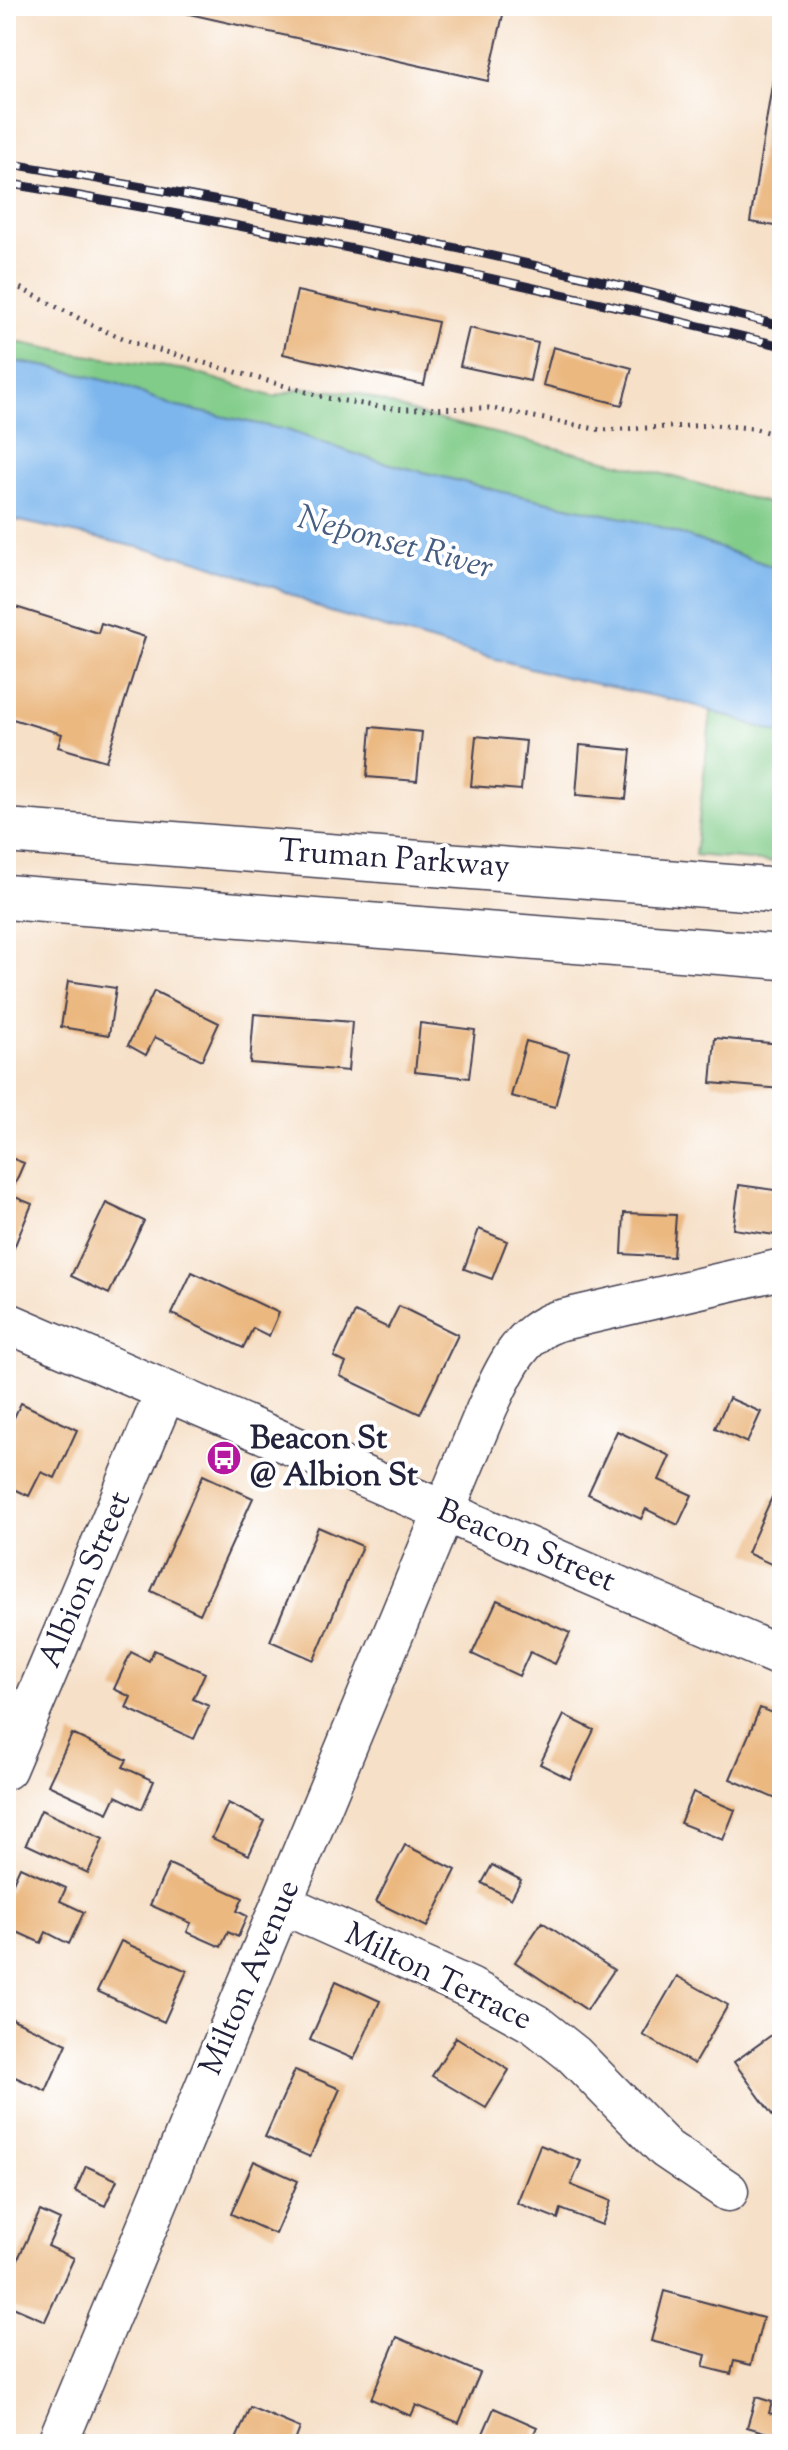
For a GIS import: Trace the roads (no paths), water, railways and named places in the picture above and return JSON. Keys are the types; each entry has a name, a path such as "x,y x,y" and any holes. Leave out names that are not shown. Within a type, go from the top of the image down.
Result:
{"main road":[{"name":"Truman Parkway","path":"16,831 782,891"},
{"path":"14,898 16,831"},
{"name":"Truman Parkway","path":"14,898 782,957"}],"street":[{"name":"Milton Avenue","path":"57,2444 487,1408 513,1358 527,1337 557,1321 782,1269"},
{"name":"Beacon Street","path":"6,1322 782,1657"},
{"name":"Albion Street","path":"6,1769 166,1391"},
{"name":"Milton Terrace","path":"283,1904 470,1988 535,2024 593,2074 666,2149 728,2191"}],"water":[{"name":"Neponset River","path":"6,360 56,368 119,384 173,406 287,430 367,458 655,525 782,570 782,734 687,703 568,678 327,611 276,588 196,560 6,518"}],"railway":[{"path":"6,163 448,246 782,326"},
{"path":"6,183 396,258 782,346"}],"place":[{"name":"Beacon St @ Albion St","path":"224,1458"}]}
